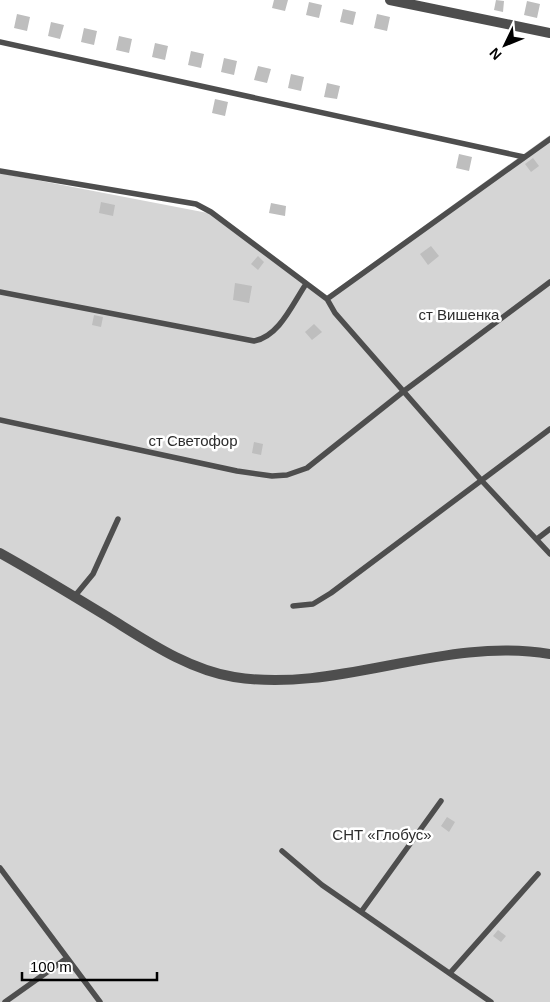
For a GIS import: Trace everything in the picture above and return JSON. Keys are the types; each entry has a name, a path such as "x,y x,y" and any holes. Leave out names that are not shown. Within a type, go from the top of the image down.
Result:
{"street":[{"path":"390,0 550,33"},
{"path":"0,553 181,659 211,672 234,677 293,679 488,649 550,654"}],"lane":[{"path":"0,42 524,157"},
{"path":"327,299 550,138"},
{"path":"0,171 196,204 211,212 327,299 334,313 482,481 550,554"},
{"path":"0,420 237,471 272,476 287,475 307,468 404,391 550,282"},
{"path":"0,292 254,341 264,339 277,327 306,284"},
{"path":"293,606 313,604 331,593 550,429"},
{"path":"74,596 93,574 118,519"},
{"path":"537,539 550,529"},
{"path":"361,912 441,801"},
{"path":"282,851 322,885 491,1002"},
{"path":"0,868 100,1002"},
{"path":"450,973 538,874"},
{"path":"6,1002 67,958"}],"green space":[{"path":"550,135 550,1002 0,1002 0,173 213,214 324,298"}],"building":[{"path":"274,0 288,0 285,11 272,8"},
{"path":"496,0 504,1 503,12 494,10"},
{"path":"527,1 540,4 537,18 524,15"},
{"path":"309,2 322,5 319,18 306,15"},
{"path":"343,9 356,12 353,25 340,22"},
{"path":"17,14 30,17 27,31 14,28"},
{"path":"377,14 390,17 387,31 374,28"},
{"path":"51,22 64,25 60,39 48,36"},
{"path":"84,28 97,31 94,45 81,42"},
{"path":"119,36 132,39 129,53 116,50"},
{"path":"155,43 168,46 165,60 152,57"},
{"path":"191,51 204,54 201,68 188,65"},
{"path":"224,58 237,61 234,75 221,72"},
{"path":"258,66 271,69 267,83 254,80"},
{"path":"291,74 304,77 301,91 288,88"},
{"path":"327,83 340,86 337,99 324,97"},
{"path":"215,99 228,102 225,116 212,113"},
{"path":"459,154 472,157 469,171 456,168"},
{"path":"533,158 539,166 531,172 525,164"},
{"path":"101,202 115,205 113,216 99,213"},
{"path":"271,203 286,206 285,216 269,213"},
{"path":"431,246 439,256 428,265 420,254"},
{"path":"258,256 264,262 258,270 251,264"},
{"path":"235,283 252,286 249,303 233,300"},
{"path":"94,315 103,317 101,327 92,325"},
{"path":"314,324 322,332 312,340 305,332"},
{"path":"254,442 263,444 261,455 252,453"},
{"path":"447,817 455,822 449,832 441,826"},
{"path":"498,930 506,936 501,942 493,936"}],"park label":[{"name":"ст Вишенка","path":"459,314"},
{"name":"ст Светофор","path":"193,440"},
{"name":"СНТ «Глобус»","path":"382,834"}]}
